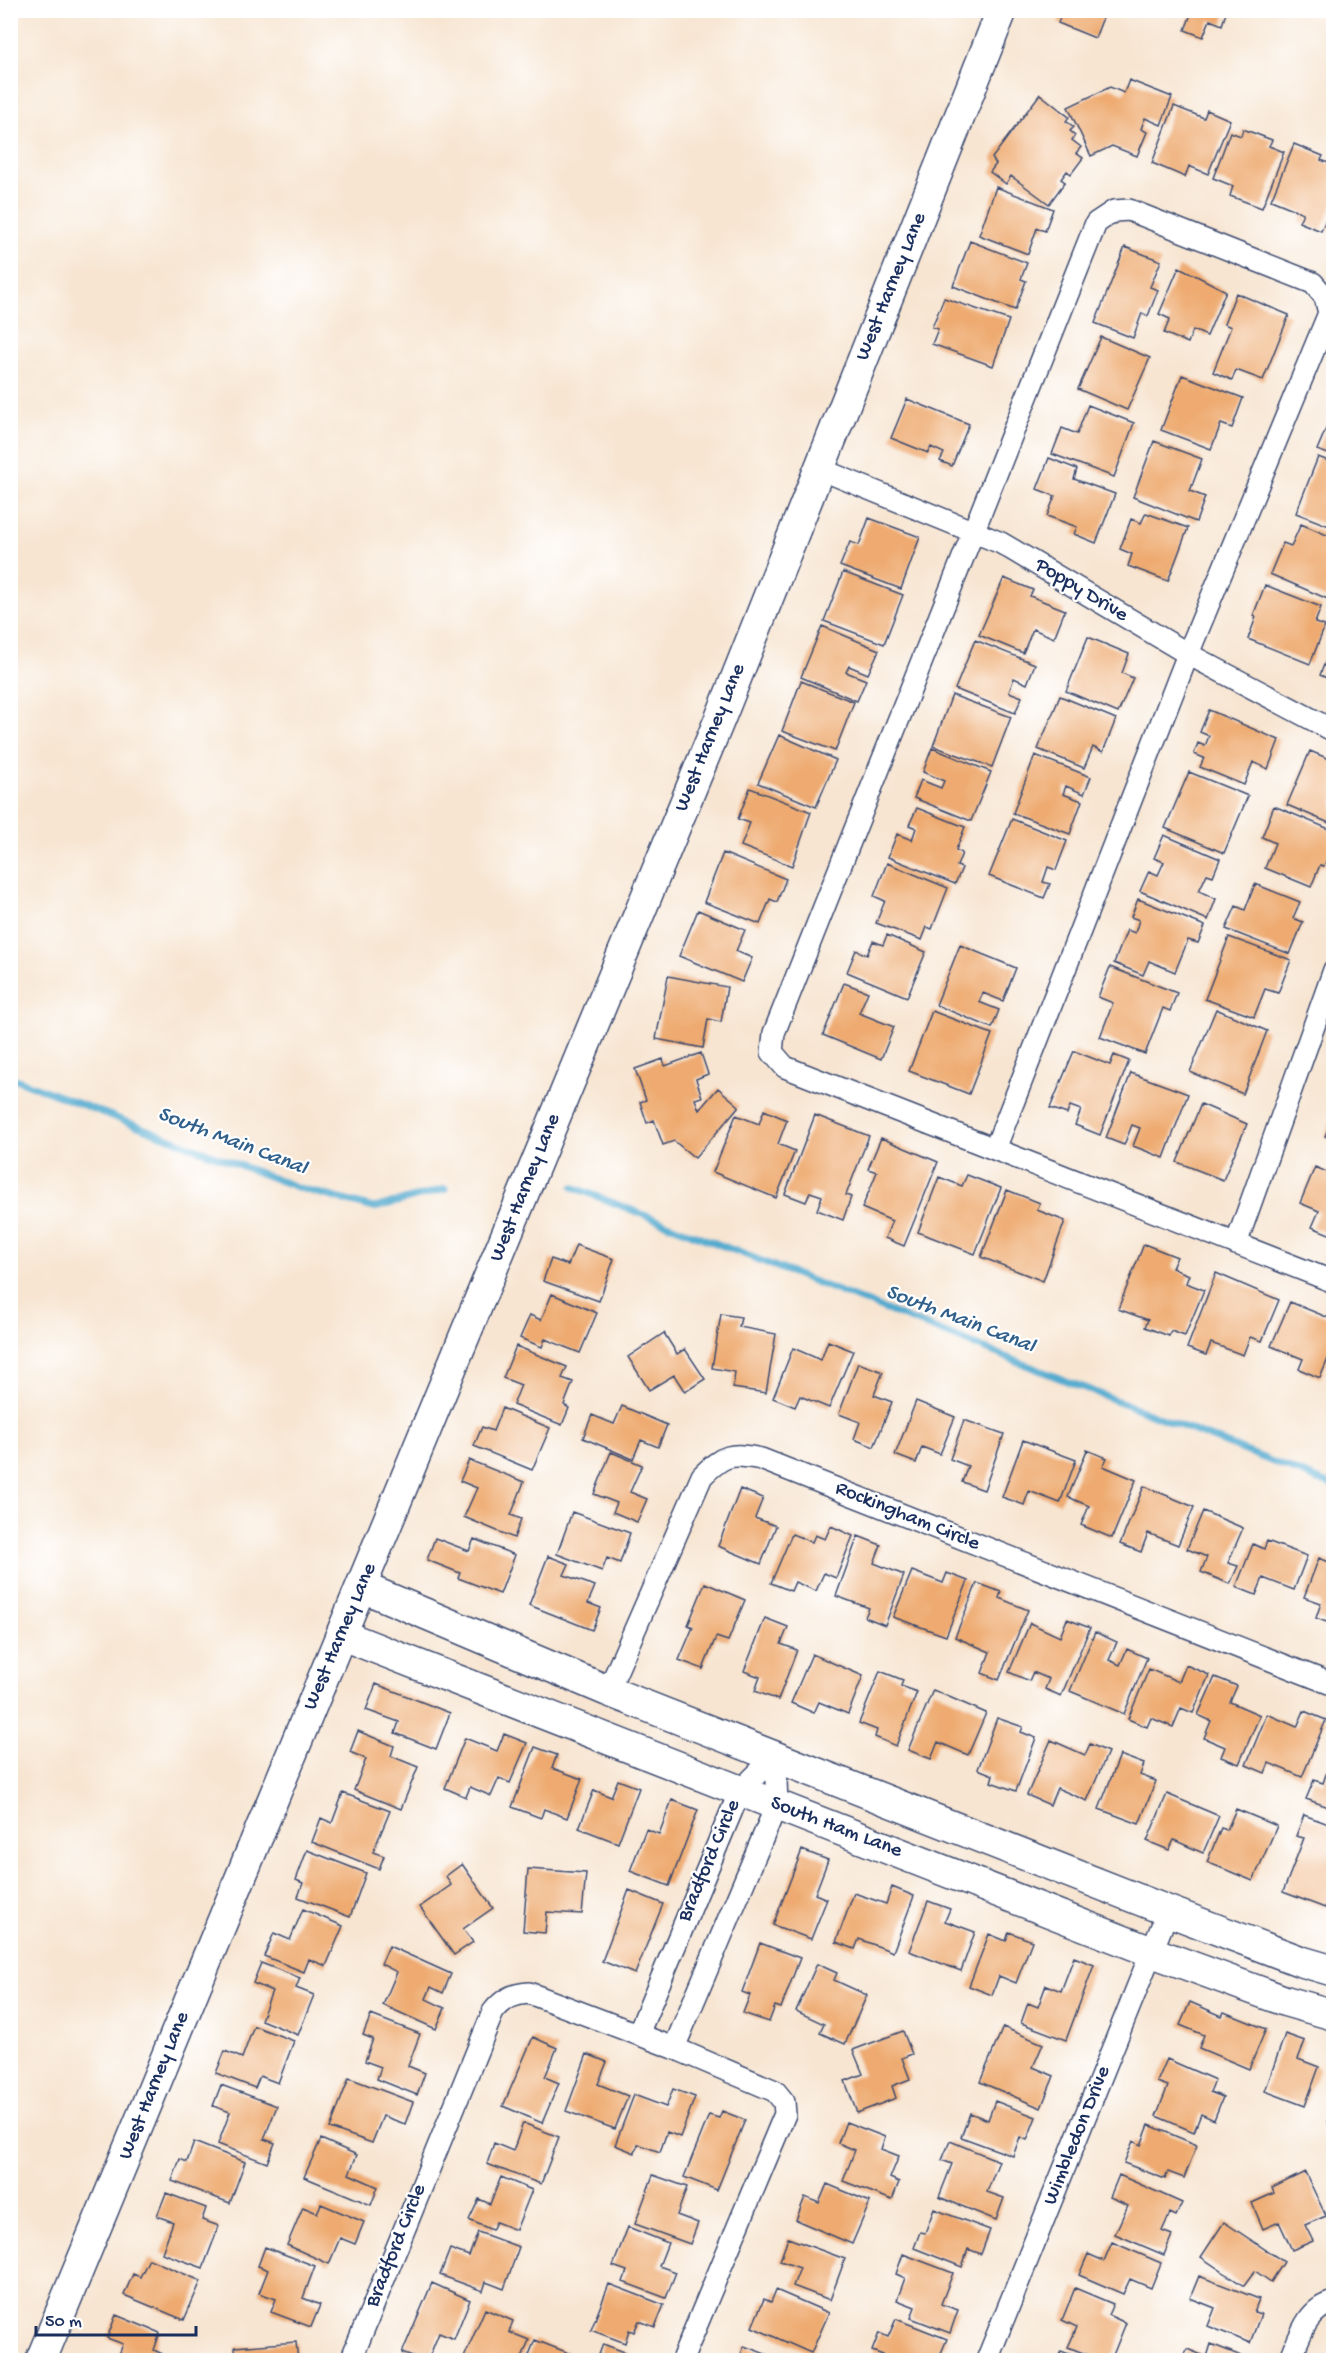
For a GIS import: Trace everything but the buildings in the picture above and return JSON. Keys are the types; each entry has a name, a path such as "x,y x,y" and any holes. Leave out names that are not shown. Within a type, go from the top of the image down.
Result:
{"main road":[{"name":"West Harney Lane","path":"41,2361 362,1587 820,469 1002,10"},
{"path":"362,1587 609,1691 1168,1911 1299,1961 1334,1971"},
{"name":"South Ham Lane","path":"342,1635 1152,1952 1285,2001 1334,2014"}],"street":[{"path":"995,1149 1188,654 1329,313 1325,297 1313,284 1129,210 1114,211 1096,223 774,1033 772,1052 785,1067 1334,1282"},
{"name":"Poppy Drive","path":"820,469 1001,543 1188,654 1334,731"},
{"path":"1236,1244 1328,1000 1334,970"},
{"name":"Rockingham Circle","path":"609,1691 702,1476 718,1460 736,1454 761,1459 1334,1685"},
{"name":"Bradford Circle","path":"638,2034 740,1791 775,1756"},
{"name":"Bradford Circle","path":"674,2048 777,1804 775,1756"},
{"name":"Wimbledon Drive","path":"987,2361 1168,1911"},
{"name":"Bradford Circle","path":"351,2361 489,2023 499,2004 514,1994 530,1993 674,2048 775,2091 784,2102 785,2114 682,2361"},
{"path":"1290,2361 1306,2321 1319,2307 1334,2302"}],"waterway":[{"name":"South Main Canal","path":"10,1077 299,1188 374,1208 445,1189"},
{"name":"South Main Canal","path":"573,1187 1334,1486"}]}
